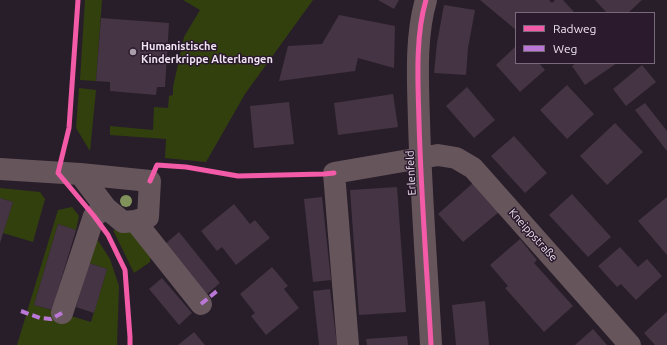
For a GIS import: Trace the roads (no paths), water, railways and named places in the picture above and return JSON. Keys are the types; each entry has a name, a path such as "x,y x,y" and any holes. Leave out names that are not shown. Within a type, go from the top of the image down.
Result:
{"street":[{"name":"Erlenfeld","path":"426,0 420,26 418,87 420,158 432,345"},
{"name":"Kneippstraße","path":"420,158 438,155 456,158 473,168 630,345"},
{"name":"Erlenfeld","path":"348,345 334,173 420,158"},
{"path":"0,169 80,174 150,181 148,217 135,221 123,222 106,208 80,174"},
{"path":"62,313 94,216 106,208"},
{"path":"135,221 201,304"}],"place":[{"name":"Humanistische Kinderkrippe Alterlangen","path":"133,52"}]}
